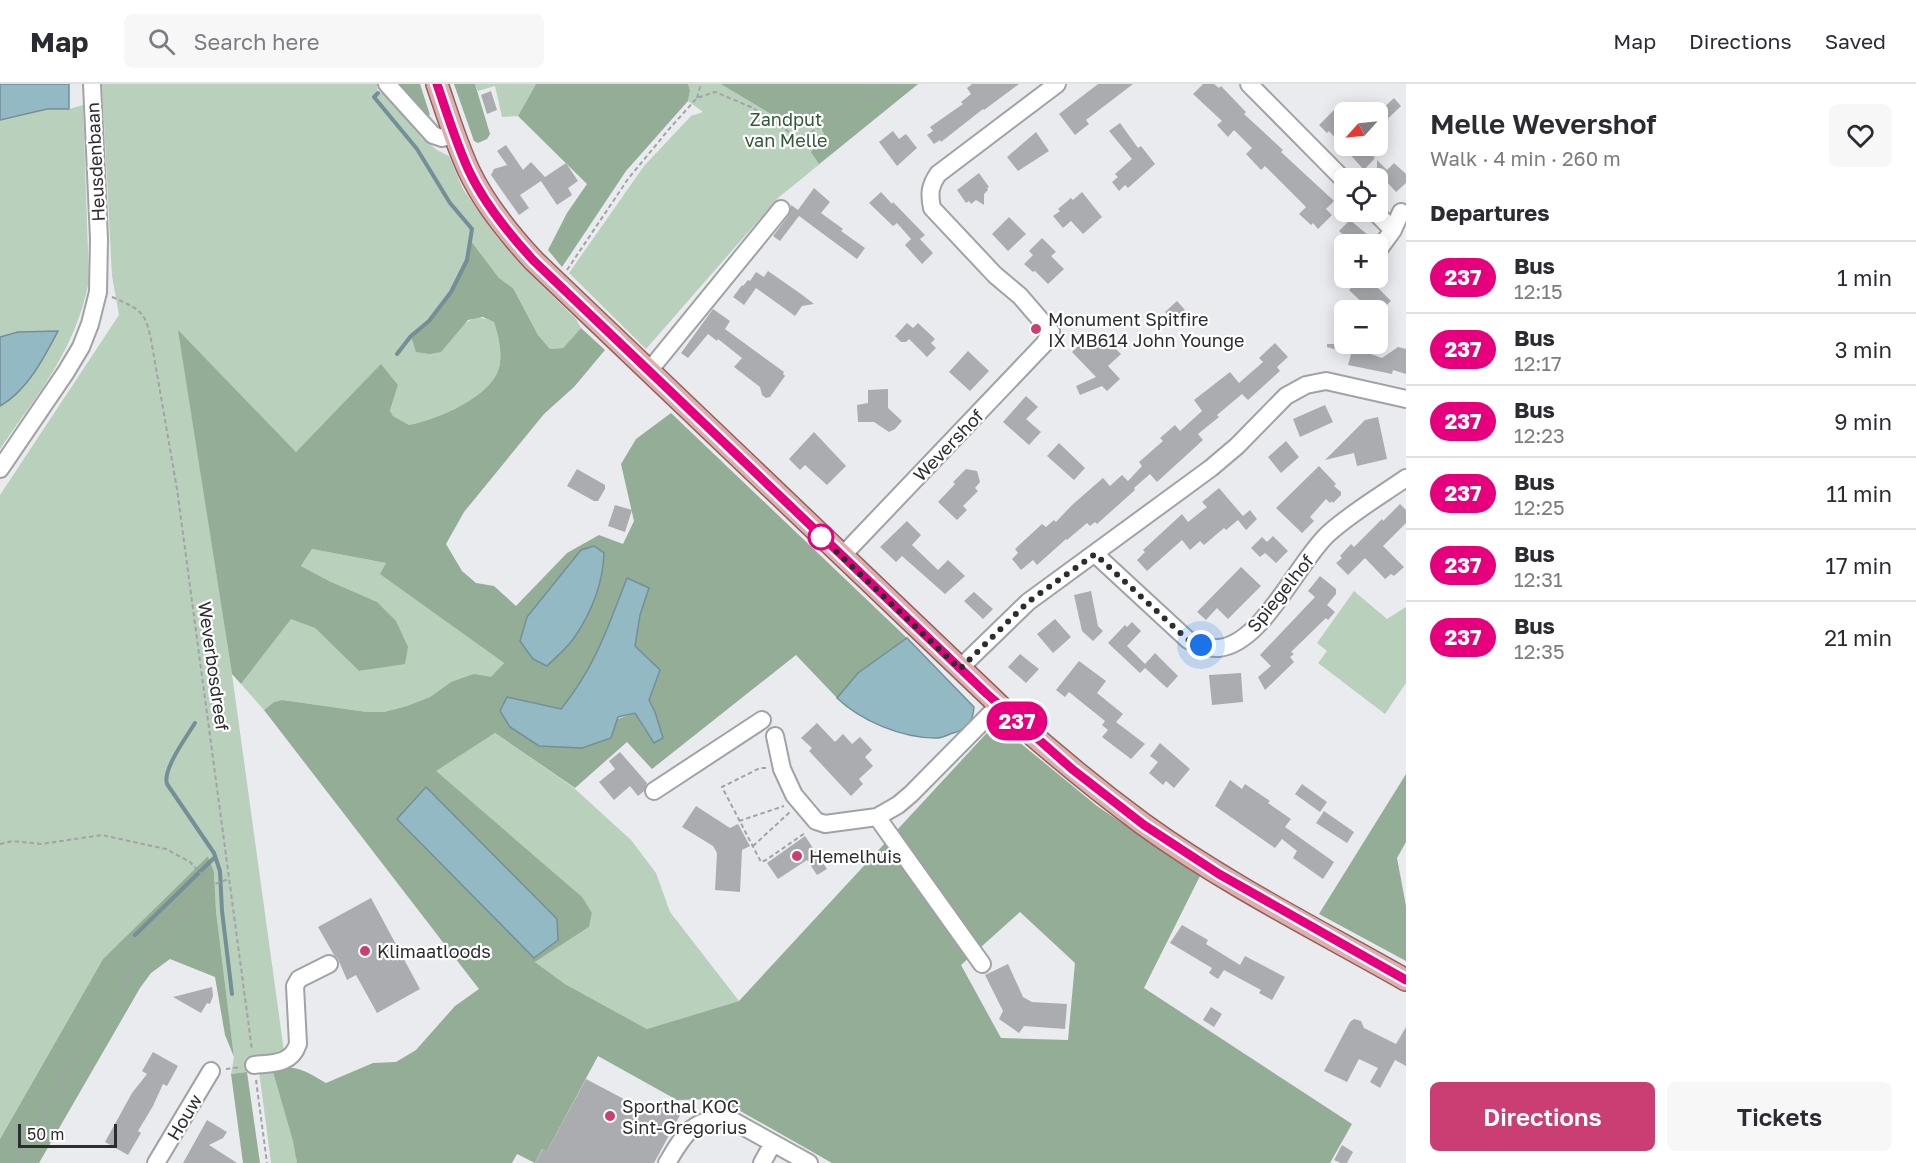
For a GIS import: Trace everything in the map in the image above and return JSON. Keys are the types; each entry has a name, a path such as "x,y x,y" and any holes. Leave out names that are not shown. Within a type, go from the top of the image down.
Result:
{"main road":[{"path":"437,84 469,172 487,203 508,232 557,284 648,372 960,669 1072,769 1144,825 1219,874 1406,981"}],"street":[{"name":"Heusdenbaan","path":"0,469 81,347 90,324 98,292 99,239 92,84"},
{"path":"387,84 433,135 442,138 454,135"},
{"name":"Wevershof","path":"842,556 1044,344 1051,332 1020,296 995,275 932,208 929,195 930,186 938,174 1057,84"},
{"path":"1249,84 1334,170"},
{"path":"648,372 782,209"},
{"path":"1388,237 1401,213"},
{"path":"1385,222 1393,230"},
{"path":"960,669 1028,602 1219,462 1286,396 1306,385 1326,381 1404,401"},
{"name":"Spiegelhof","path":"1095,554 1188,640 1218,648 1248,635 1260,623 1328,534 1406,478"},
{"path":"775,736 782,769 794,795 816,821 825,824 877,817 898,805 911,794 999,705"},
{"path":"654,791 762,720"},
{"path":"877,817 982,964"},
{"path":"254,1065 283,1061 295,1052 298,1044 295,987 299,979 328,964"},
{"name":"Houw","path":"156,1163 211,1071"},
{"path":"667,1163 685,1133 701,1123 715,1119 728,1119 809,1163"},
{"path":"762,1163 773,1143"}],"path":[{"path":"557,284 628,178 697,98 701,84"},
{"path":"697,98 715,92 752,107 800,139 890,84"},
{"name":"Weverbosdreef","path":"107,294 139,310 149,328 177,489 267,1163"},
{"path":"782,769 759,768 722,787 761,862 820,822"},
{"path":"739,820 800,802"},
{"path":"753,846 800,802"},
{"path":"0,844 13,841 41,844 102,835 166,849 190,862 206,876 212,885"},
{"path":"17,1163 74,1061 147,952 212,885 229,879"},
{"path":"211,1071 254,1065"}],"green space":[{"path":"102,84 377,84 378,93 385,93 422,138 449,156 463,189 497,237 524,268 576,319 581,328 563,348 550,349 538,335 513,288 499,278 471,241 454,283 429,321 461,327 477,318 494,322 499,342 500,364 495,377 488,386 456,408 431,419 409,425 390,412 398,385 381,365 296,452 179,332 232,674 286,1066 297,1163 271,1163 259,1071 231,1074 234,1057 216,911 214,872 208,856 103,959 0,1139 0,495 119,315 112,276"},
{"path":"400,84 420,84 430,115 425,115 402,90"},
{"path":"454,84 475,84 490,134 487,139 478,143 474,141"},
{"path":"475,84 536,84 518,116 502,117 495,86 478,91"},
{"path":"536,84 688,84 690,90 688,101 626,171 562,267 548,250 567,213 587,184 518,116"},
{"name":"Zandput van Melle","path":"688,84 918,84 778,198 646,349 569,273 644,166 691,116 703,112 688,101 690,90"},
{"path":"721,84 918,84 819,164 811,152 824,134 817,118 776,117"},
{"path":"83,105 89,281 83,306 75,329 54,370 0,449 0,120 47,109 69,109"},
{"path":"471,241 499,278 513,288 538,335 550,349 563,348 581,328 605,350 574,387 544,414 464,512 446,544 462,571 476,583 494,586 516,606 567,553 599,535 623,544 634,521 621,464 636,439 671,413 907,638 858,673 837,698 796,655 652,769 627,742 575,788 495,733 436,771 582,897 592,913 589,927 535,962 565,984 647,1029 739,1001 996,723 1097,806 1200,876 1144,988 1352,1124 1330,1163 832,1163 719,1099 677,1100 598,1056 547,1151 542,1149 535,1163 517,1154 512,1163 297,1163 272,1068 288,1067 300,1070 326,1083 373,1063 396,1062 416,1050 455,1006 479,989 264,710 274,702 282,700 367,712 384,712 430,697 451,682 474,674 491,677 504,663 380,574 386,563 312,549 301,566 377,602 396,621 408,647 405,664 359,671 315,628 291,619 241,684 232,674 178,330 296,452 381,364 398,385 390,411 393,416 409,425 444,414 468,401 488,386 498,371 500,350 496,328 494,322 483,317 468,320 441,352 430,354 416,352 411,336 441,305 456,281","holes":["627,578 649,588 640,615 635,646 660,670 649,700 655,712 645,730 635,713 539,746 526,737 507,697 561,709 580,686 603,642","426,787 557,919 558,940 534,958","1020,912 1075,963 1068,1040 1001,1038 961,965"]},
{"path":"312,549 386,563 381,574 504,663 491,678 451,682 430,697 384,712 367,712 282,700 274,702 264,710 241,684 291,618 315,628 359,671 378,668 331,582 301,566"},
{"path":"1354,591 1387,619 1406,607 1406,683 1385,714 1318,663 1327,651 1317,643"},
{"path":"495,733 574,788 631,840 656,873 670,912 739,1001 647,1029 565,984 535,962 589,927 592,913 581,897 435,771"},
{"path":"1406,774 1406,842 1397,858 1406,906 1406,961 1319,914"},
{"path":"208,856 214,872 216,911 234,1057 225,1035 215,977 170,959 151,973 140,988 39,1163 0,1163 0,1139 103,959"},
{"path":"247,1072 260,1163 243,1163 231,1074"}],"water":[{"path":"0,84 69,84 69,109 47,109 0,120"},
{"path":"58,331 27,383 10,400 0,406 0,337 18,332"},
{"path":"594,546 604,553 595,597 574,638 547,666 533,659 520,641 527,617 581,550"},
{"path":"627,578 649,588 640,615 635,646 660,670 649,700 663,738 654,743 635,713 618,717 611,738 582,748 539,746 510,727 500,711 507,697 561,709 592,662"},
{"path":"907,638 974,707 971,721 962,730 937,738 909,735 870,721 837,698 858,673"},
{"path":"426,787 557,919 558,940 534,958 397,819"}],"building":[{"path":"972,84 1019,84 941,142 940,140 934,144 927,135 933,131 930,127 963,104 961,102 971,94 967,88"},
{"path":"1098,84 1133,84 1086,120 1089,124 1075,135 1059,114"},
{"path":"1203,84 1214,84 1219,88 1221,86 1246,112 1244,114 1283,150 1281,152 1334,201 1326,209 1332,215 1318,229 1313,223 1311,225 1299,214 1306,207 1265,166 1261,170 1246,154 1252,148 1234,130 1228,137 1217,125 1222,121 1193,94"},
{"path":"491,91 497,110 487,114 481,95"},
{"path":"1394,98 1401,106 1388,118 1388,104"},
{"path":"1334,110 1334,137 1319,125"},
{"path":"1120,123 1138,148 1141,146 1155,164 1128,188 1125,185 1119,191 1112,182 1118,177 1115,174 1132,159 1109,131"},
{"path":"893,131 899,139 906,134 917,148 897,166 879,142"},
{"path":"1036,132 1049,151 1018,171 1007,157"},
{"path":"506,145 523,170 531,162 545,177 566,163 578,181 568,188 572,195 557,205 541,181 520,195 529,208 519,215 491,175 494,169 507,165 497,151"},
{"path":"1351,156 1373,156 1375,158 1366,168 1362,168"},
{"path":"1377,160 1385,168 1377,168"},
{"path":"1394,163 1406,174 1406,183 1396,192 1388,183 1388,169"},
{"path":"979,173 989,187 984,194 984,205 976,200 971,204 969,201 966,203 957,190"},
{"path":"814,188 830,202 821,213 865,248 857,259 799,216 780,241 773,236 789,215 791,205 798,210"},
{"path":"881,192 925,235 920,239 933,253 922,264 905,245 911,239 897,223 893,226 869,203"},
{"path":"1082,192 1102,217 1083,234 1071,221 1063,228 1053,216 1071,198 1073,200"},
{"path":"1009,217 1026,234 1008,251 992,234"},
{"path":"1348,222 1352,222 1367,234 1342,234 1339,231"},
{"path":"1042,238 1056,252 1051,256 1064,269 1048,284 1024,264 1033,255 1029,251"},
{"path":"768,271 814,304 802,306 795,316 756,288 744,305 733,297 756,272 764,277"},
{"path":"1351,288 1378,288 1391,301 1388,304 1388,300 1360,300 1349,290"},
{"path":"1177,301 1185,310 1173,320 1165,312"},
{"path":"713,309 730,321 725,329 784,372 785,376 770,397 766,398 762,395 760,387 734,367 742,358 708,334 688,358 681,353"},
{"path":"907,323 913,328 918,323 935,339 931,343 936,348 927,357 909,339 901,342 895,336"},
{"path":"1093,332 1109,348 1112,345 1121,354 1108,366 1120,379 1107,391 1102,386 1080,395 1076,386 1096,377 1072,352"},
{"path":"1275,343 1288,357 1277,367 1280,371 1248,400 1242,394 1217,415 1219,417 1198,434 1203,440 1157,482 1150,474 1097,524 1095,522 1090,526 1087,523 1037,565 1033,560 1021,570 1012,559 1018,553 1015,549 1042,524 1046,527 1054,520 1056,522 1103,478 1110,486 1122,475 1128,481 1142,466 1139,462 1163,441 1160,438 1175,425 1180,431 1202,411 1194,400 1230,372 1239,383 1263,362 1259,358"},
{"path":"1327,344 1334,344 1334,349 1327,347"},
{"path":"1398,347 1406,349 1406,374 1393,370 1392,374 1348,365 1351,354 1371,354 1382,358"},
{"path":"968,351 989,371 970,391 949,372"},
{"path":"888,389 888,408 902,421 895,429 889,432 874,422 858,422 857,405 868,403 868,390"},
{"path":"1026,396 1038,407 1026,419 1041,432 1029,445 1003,422"},
{"path":"1325,405 1333,422 1300,437 1293,419"},
{"path":"1378,417 1387,459 1357,466 1354,453 1325,460 1365,420"},
{"path":"814,432 846,466 827,485 805,465 800,470 789,459"},
{"path":"1286,441 1299,457 1281,473 1268,457"},
{"path":"1059,443 1085,468 1074,480 1047,456"},
{"path":"1319,466 1336,484 1334,486 1341,492 1341,495 1333,503 1326,499 1310,517 1314,521 1302,533 1276,508"},
{"path":"577,469 605,485 598,501 567,486"},
{"path":"966,469 977,471 980,482 975,488 978,491 963,506 967,510 957,520 938,502"},
{"path":"1219,488 1243,516 1250,510 1257,519 1246,530 1238,520 1226,530 1224,528 1204,545 1200,541 1190,550 1182,540 1147,571 1137,560 1145,552 1143,550 1182,514 1188,522 1207,507 1202,502"},
{"path":"1400,504 1406,510 1406,523 1383,546 1404,567 1394,576 1391,574 1385,579 1365,558 1348,575 1336,563 1342,558 1340,556 1351,544 1354,547"},
{"path":"615,505 632,510 625,532 608,526"},
{"path":"907,521 921,535 912,545 938,570 948,560 965,576 945,594 902,556 896,562 880,547"},
{"path":"1273,536 1288,551 1276,563 1265,553 1260,557 1251,548 1262,537 1267,542"},
{"path":"1241,567 1261,586 1228,619 1217,608 1206,620 1197,612"},
{"path":"1320,576 1336,589 1336,594 1327,605 1335,612 1291,652 1294,654 1290,657 1294,662 1265,690 1258,677 1271,666 1260,655 1315,597 1308,591"},
{"path":"1091,591 1098,626 1103,631 1093,641 1082,631 1074,595"},
{"path":"974,592 993,609 983,619 964,601"},
{"path":"1055,619 1071,637 1053,653 1037,634"},
{"path":"1132,622 1141,631 1127,646 1145,664 1155,653 1178,676 1167,688 1145,668 1140,673 1108,643 1125,625 1127,627"},
{"path":"1020,654 1039,669 1026,683 1008,667"},
{"path":"1079,661 1106,681 1097,693 1123,714 1116,722 1145,744 1131,759 1102,737 1108,730 1102,725 1105,721 1069,692 1065,697 1056,690"},
{"path":"1241,673 1243,702 1212,705 1209,675"},
{"path":"817,723 835,742 843,734 852,744 860,737 872,750 865,757 873,766 859,779 863,784 851,796 809,751 812,748 801,738"},
{"path":"1160,743 1190,769 1174,788 1166,781 1163,785 1149,773 1158,762 1150,756"},
{"path":"620,752 647,783 644,791 638,796 630,786 614,800 599,782 615,769 609,761"},
{"path":"1230,780 1242,789 1245,784 1270,801 1268,803 1291,819 1285,827 1334,862 1323,879 1293,858 1297,851 1282,839 1275,848 1215,806"},
{"path":"1302,784 1327,802 1320,812 1295,794"},
{"path":"696,806 730,828 738,824 750,846 742,850 740,892 715,890 717,853 713,846 682,827"},
{"path":"1324,811 1354,832 1347,843 1316,823"},
{"name":"Hemelhuis","path":"805,836 827,869 817,875 807,860 778,879 767,863"},
{"name":"Klimaatloods","path":"371,898 420,989 377,1013 356,975 347,980 338,959 318,927"},
{"path":"1182,925 1208,940 1206,944 1240,965 1245,956 1285,977 1272,1000 1259,993 1261,990 1224,970 1218,979 1209,973 1212,968 1170,943"},
{"path":"1008,964 1023,997 1032,1002 1067,1004 1065,1029 1024,1026 1019,1033 999,1019 1003,1011 985,975"},
{"path":"212,987 213,996 210,1004 207,1003 201,1013 173,997"},
{"path":"1211,1007 1222,1014 1214,1027 1203,1020"},
{"path":"1354,1019 1361,1021 1364,1028 1396,1044 1406,1027 1406,1066 1395,1060 1380,1088 1370,1082 1378,1068 1359,1059 1347,1082 1324,1071 1350,1022"},
{"path":"153,1052 178,1066 167,1086 163,1084 138,1131 141,1133 128,1155 105,1142 132,1093 147,1074 142,1071"},
{"name":"Sporthal KOC Sint-Gregorius","path":"586,1079 656,1116 663,1105 680,1115 654,1163 535,1163 543,1148 547,1151"},
{"path":"207,1120 227,1132 223,1138 209,1145 237,1163 183,1163"},
{"path":"1342,1145 1353,1152 1347,1163 1334,1160"}],"waterway":[{"path":"378,93 374,97 417,149 450,203 472,229 467,260 451,292 429,321 411,336 397,354"},
{"path":"195,723 181,744 166,778 167,784 214,853 220,871 222,911 232,994"},
{"path":"135,935 215,857"}],"bus line":[{"name":"237","path":"437,84 469,172 487,203 508,232 534,261 987,694 1072,769 1144,825 1219,874 1406,980"}],"place":[{"name":"Monument Spitfire IX MB614 John Younge","path":"1036,329"},
{"name":"Hemelhuis","path":"797,856"},
{"name":"Klimaatloods","path":"365,951"},
{"name":"Sporthal KOC Sint-Gregorius","path":"610,1116"}],"route":[{"path":"821,537 960,669 1028,602 1095,554 1188,640 1201,645"}]}
